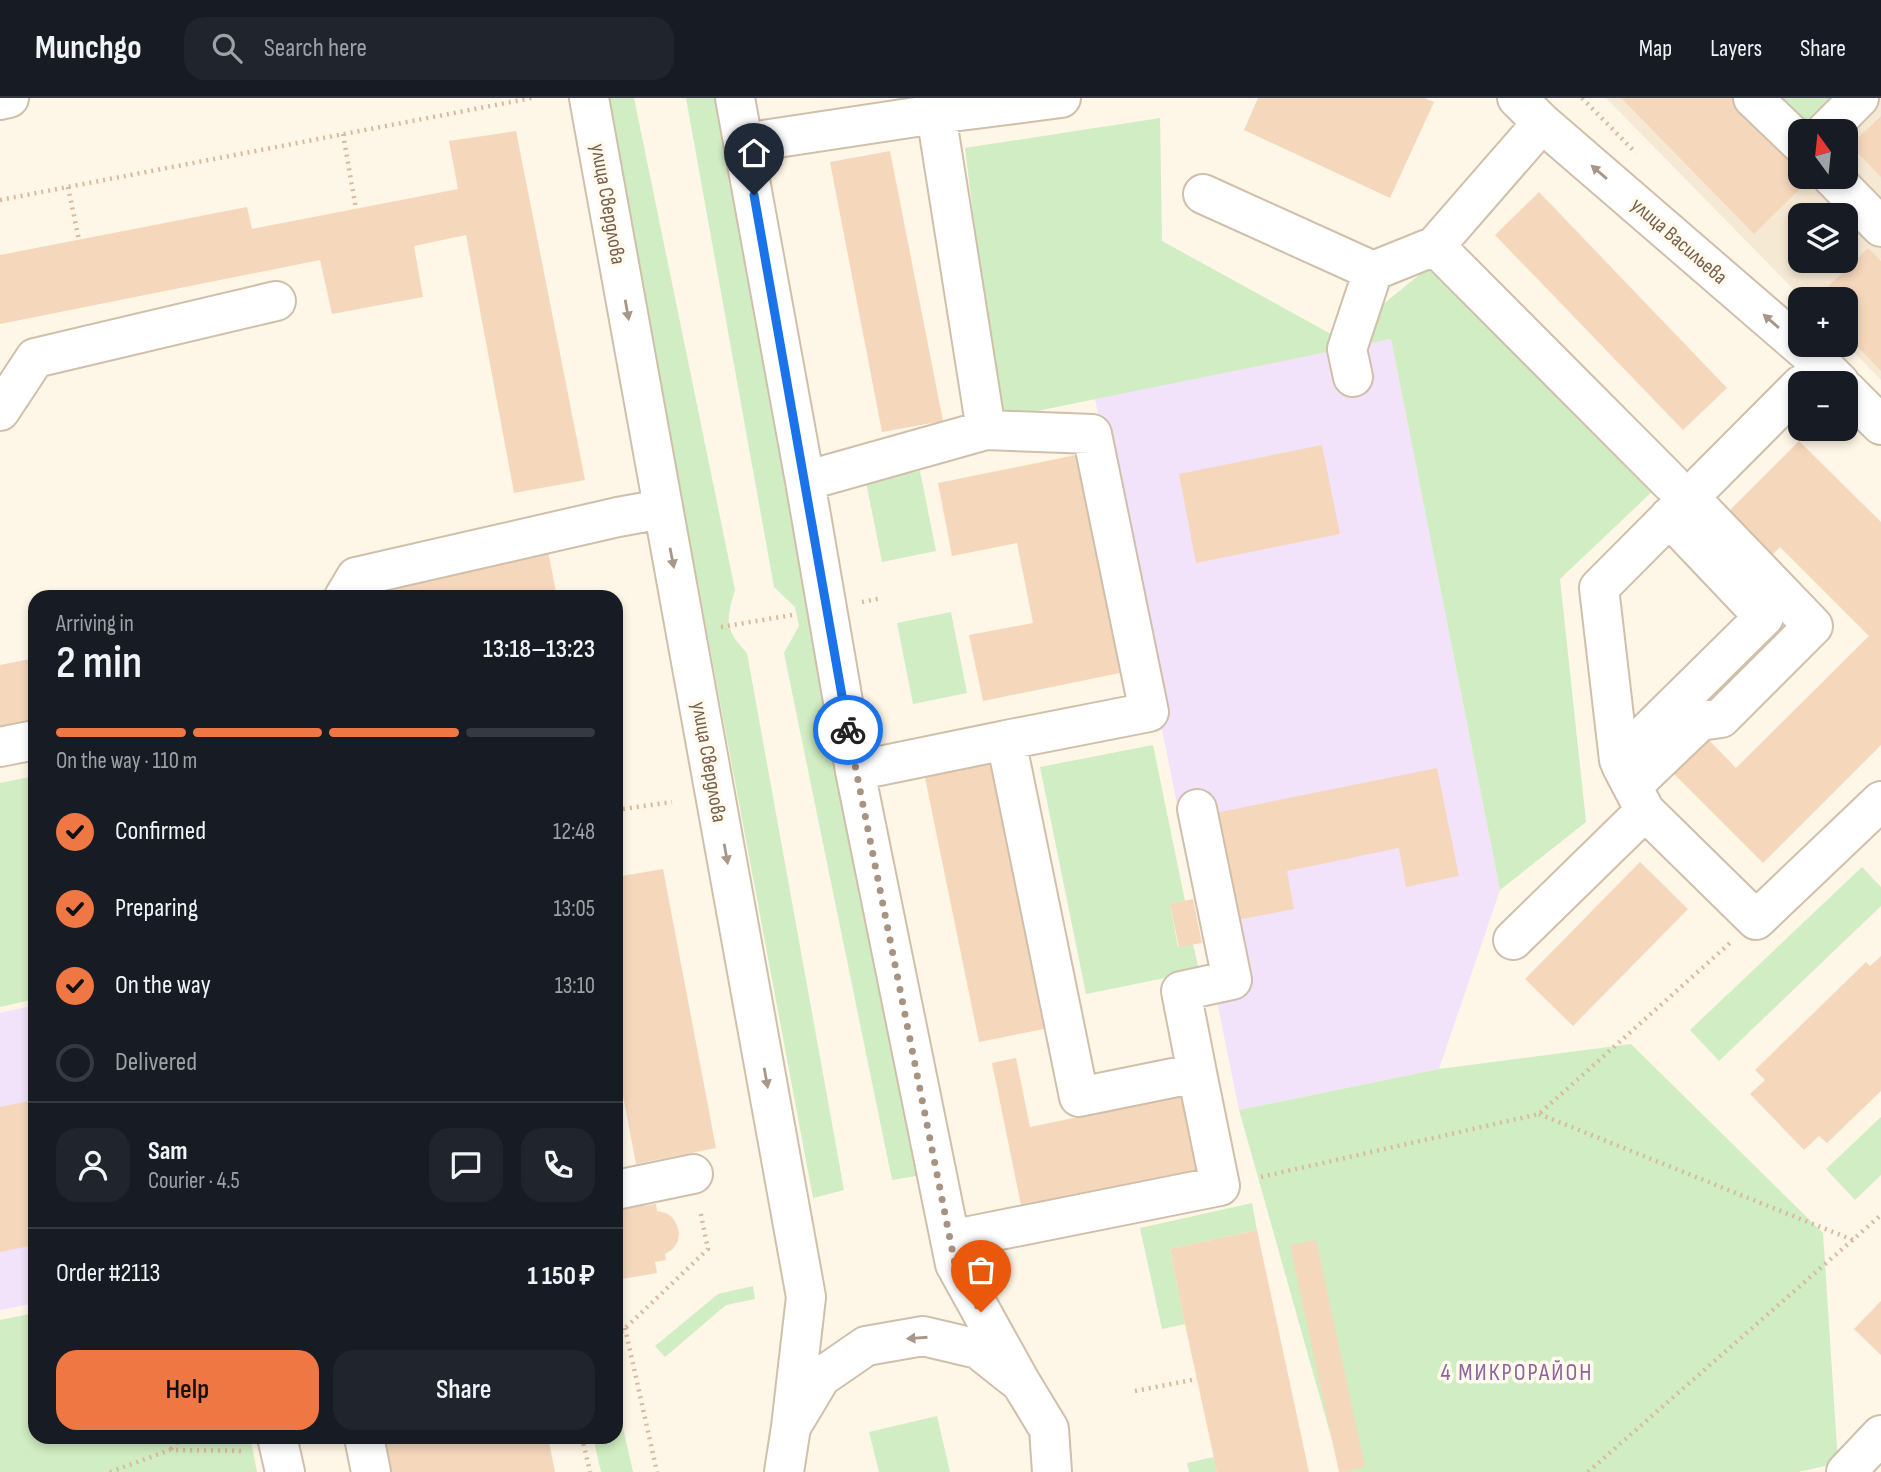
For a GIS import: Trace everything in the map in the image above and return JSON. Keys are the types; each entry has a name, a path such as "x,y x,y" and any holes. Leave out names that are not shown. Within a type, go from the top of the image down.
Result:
{"street":[{"path":"0,100 9,98"},
{"name":"улица Свердлова","path":"589,98 806,1297 784,1472"},
{"path":"735,98 855,771 955,1264 1021,1383 1075,1472"},
{"path":"744,143 1061,98"},
{"path":"1752,98 1788,132"},
{"path":"1838,119 1859,98"},
{"path":"1203,194 1373,271 1435,246 1530,110"},
{"name":"улица Васильева","path":"1530,110 1811,371"},
{"path":"936,114 986,430"},
{"path":"1844,189 1881,227"},
{"path":"1435,246 1676,499 1764,617 1513,940"},
{"path":"1353,377 1347,349 1373,271"},
{"path":"0,411 35,358 276,301"},
{"path":"1788,408 1676,499 1599,588 1632,786 1756,920 1881,801"},
{"name":"улица Васильева","path":"1858,408 1881,425"},
{"path":"805,481 986,430 1093,434 1149,712 855,771"},
{"path":"348,590 356,577 662,509"},
{"path":"1006,740 1079,1097 1197,1073"},
{"path":"0,747 28,741"},
{"path":"950,1240 1220,1186 1181,991 1232,980 1197,809"},
{"path":"623,1189 693,1174"},
{"path":"790,1427 821,1377 866,1346 923,1336 934,1338 978,1349 1021,1383"},
{"path":"1049,1429 1052,1472"},
{"path":"1846,1472 1881,1435"},
{"path":"366,1444 372,1472"}],"path":[{"path":"0,200 532,98"},
{"path":"343,134 356,209"},
{"path":"68,187 79,240"},
{"path":"686,633 882,598"},
{"path":"623,809 672,802"},
{"path":"1261,1177 1539,1114 1756,920"},
{"path":"1539,1114 1853,1240"},
{"path":"657,1472 625,1328 708,1249 693,1174"},
{"path":"1588,1472 1881,1215"},
{"path":"1135,1391 1197,1379"},
{"path":"170,1450 176,1444"},
{"path":"584,1444 590,1472"},
{"path":"110,1472 170,1450 281,1453"}],"shaded area":[{"path":"1606,98 1881,98 1881,380 1858,356 1858,287 1791,287"},
{"path":"1391,339 1500,890 1439,1069 1239,1110 1095,399"},
{"path":"28,1007 28,1304 0,1310 0,1013"}],"green space":[{"path":"607,98 634,98 735,590 729,624 734,637 747,653 844,1190 813,1198"},
{"path":"686,98 715,98 922,1175 892,1180 784,653 799,626 795,607 774,587"},
{"path":"1780,98 1835,98 1814,119 1800,119"},
{"path":"1160,118 1162,241 1340,339 1434,263 1657,487 1560,579 1586,822 1500,890 1391,339 998,419 965,148"},
{"path":"920,471 936,551 882,562 866,482"},
{"path":"951,612 967,693 913,704 897,623"},
{"path":"1153,745 1185,901 1170,904 1178,947 1193,944 1199,971 1086,994 1040,767"},
{"path":"28,777 28,1001 0,1007 0,783"},
{"path":"1862,867 1881,887 1881,906 1719,1061 1690,1030"},
{"path":"1631,1044 1823,1233 1838,1463 1798,1472 1341,1472 1239,1110 1439,1069"},
{"path":"1881,1117 1881,1175 1855,1200 1826,1169"},
{"path":"1252,1203 1257,1230 1170,1249 1185,1324 1162,1329 1140,1228"},
{"path":"753,1286 755,1299 726,1305 665,1357 655,1346 718,1294"},
{"path":"28,1314 28,1444 251,1444 257,1472 0,1472 0,1320"},
{"path":"937,1416 950,1472 879,1472 869,1432"},
{"path":"623,1428 633,1472 601,1472 595,1444 623,1444"},
{"path":"1214,1457 1217,1472 1189,1472 1187,1463"}],"building":[{"path":"1258,98 1424,98 1434,102 1390,198 1244,130"},
{"path":"1621,98 1736,98 1788,151 1788,189 1800,189 1754,234"},
{"path":"1881,116 1881,177 1858,153 1858,138"},
{"path":"516,131 585,480 514,493 466,235 414,246 423,297 332,314 320,260 0,324 0,255 247,207 252,229 458,189 449,141"},
{"path":"890,151 943,421 882,432 830,162"},
{"path":"1539,192 1727,388 1683,430 1495,235"},
{"path":"1868,248 1881,261 1881,371 1858,347 1858,287 1827,287 1842,273 1858,273 1858,258"},
{"path":"1799,441 1881,522 1881,745 1763,863 1673,773 1707,738 1736,768 1869,636 1780,547 1767,560 1724,516"},
{"path":"1322,445 1340,534 1196,563 1179,474"},
{"path":"1076,455 1120,673 983,701 969,635 1033,623 1017,543 952,556 938,483"},
{"path":"548,551 556,590 364,590 363,587"},
{"path":"28,659 28,726 0,732 0,665"},
{"path":"1002,747 1059,1026 979,1042 922,763"},
{"path":"1437,768 1459,876 1406,887 1399,848 1287,871 1294,909 1237,920 1215,813"},
{"path":"1640,862 1688,909 1573,1026 1525,979"},
{"path":"663,869 716,1148 636,1164 623,1096 623,876"},
{"path":"1193,899 1202,943 1179,947 1170,904"},
{"path":"1881,956 1881,1091 1827,1143 1819,1136 1804,1150 1750,1094 1765,1080 1755,1070 1866,962 1870,966"},
{"path":"1016,1058 1030,1127 1185,1095 1200,1169 1021,1205 992,1063"},
{"path":"28,1101 28,1246 0,1252 0,1107"},
{"path":"641,1194 644,1206 656,1204 657,1211 672,1217 677,1225 678,1241 673,1249 665,1254 666,1260 655,1262 657,1273 623,1279 623,1198"},
{"path":"1257,1230 1309,1472 1217,1472 1185,1324 1170,1249"},
{"path":"1316,1240 1365,1467 1343,1472 1339,1472 1290,1245"},
{"path":"1881,1301 1881,1355 1854,1329"},
{"path":"382,1444 549,1444 555,1472 388,1472"}],"way so far":[{"path":"848,730 955,1264 981,1312"}],"district":[{"name":"4 МИКРОРАЙОН","path":"1517,1372"}],"route":[{"path":"754,195 848,730"}]}
